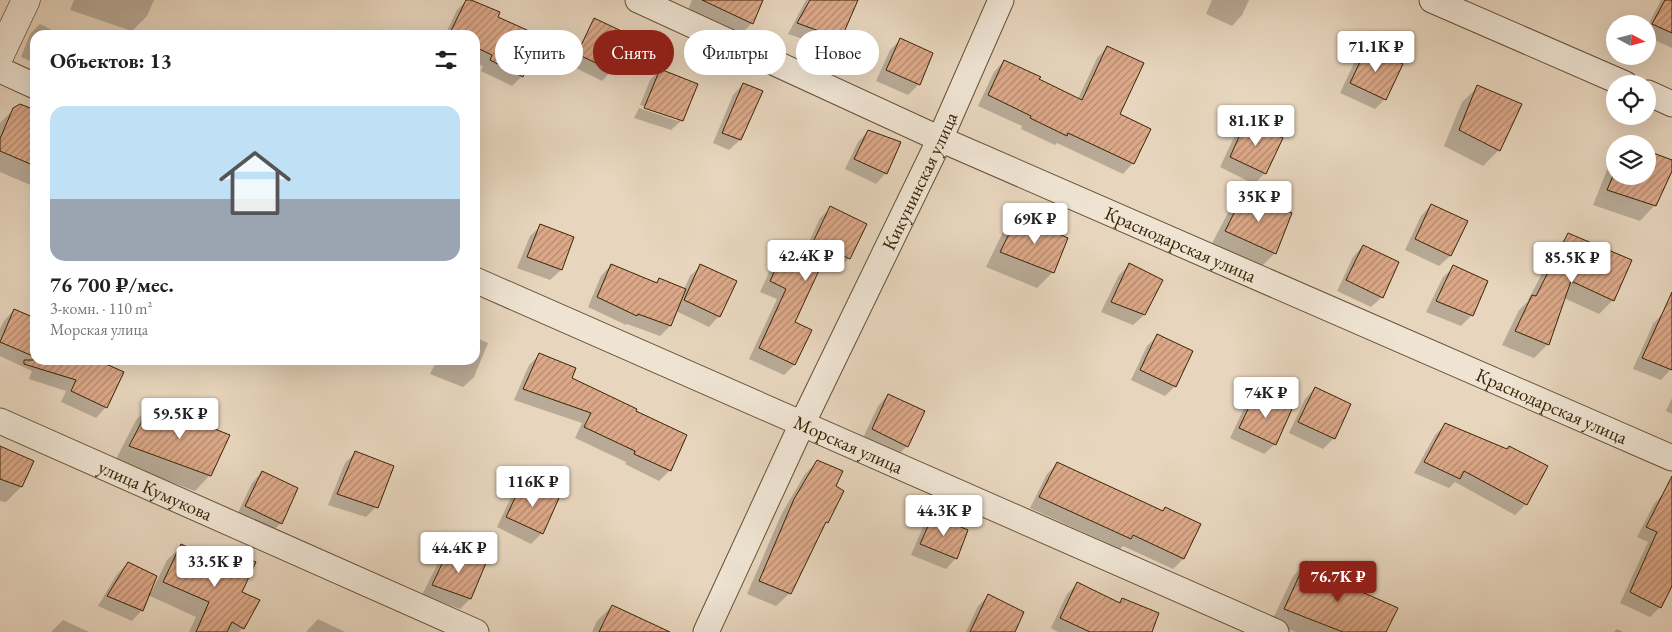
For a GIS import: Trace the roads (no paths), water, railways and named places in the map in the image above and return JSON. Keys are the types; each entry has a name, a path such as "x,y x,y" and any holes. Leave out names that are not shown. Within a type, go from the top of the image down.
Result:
{"street":[{"path":"0,54 26,0"},
{"name":"Краснодарская улица","path":"638,0 940,139 1672,458"},
{"name":"Кикунинская улица","path":"706,632 802,424 940,139 1001,0"},
{"path":"1432,0 1606,76"},
{"path":"0,70 30,84"},
{"path":"1656,97 1672,104"},
{"name":"Морская улица","path":"480,282 1276,632"},
{"name":"улица Кумукова","path":"0,421 476,632"}]}
